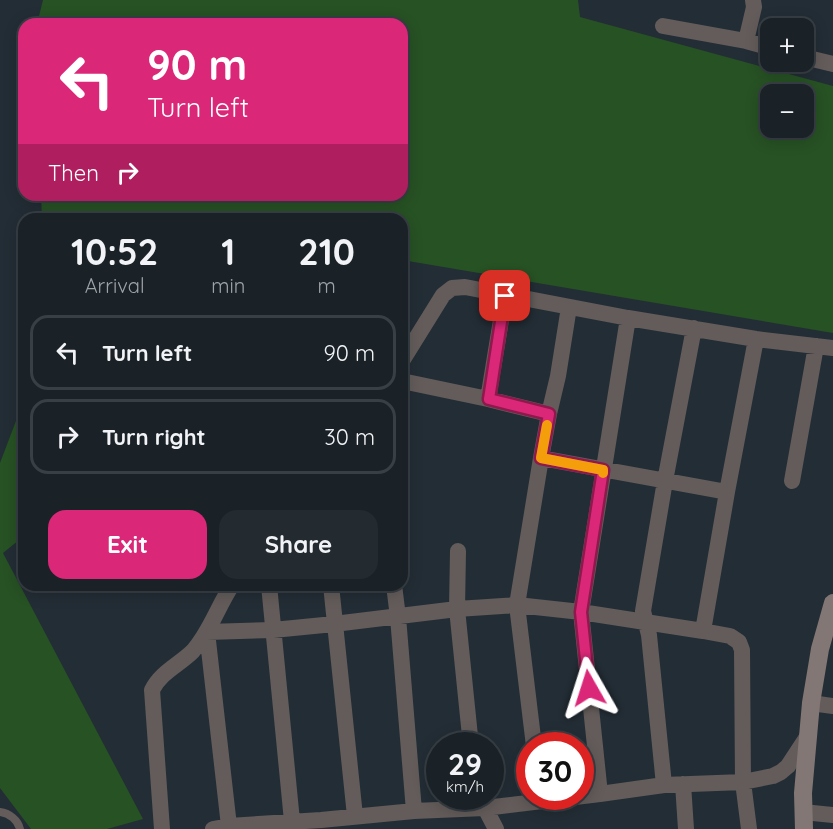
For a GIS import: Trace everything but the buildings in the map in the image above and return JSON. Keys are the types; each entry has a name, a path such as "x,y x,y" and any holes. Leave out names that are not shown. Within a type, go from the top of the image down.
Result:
{"street":[{"path":"746,41 754,7 753,0"},
{"path":"663,26 760,45"},
{"path":"814,59 833,64"},
{"path":"408,351 443,294 452,288 465,287 628,318 756,339 825,347 792,481"},
{"path":"489,399 505,296"},
{"path":"532,732 517,605 568,307"},
{"path":"600,794 581,612 628,318"},
{"path":"664,785 649,635 643,611 694,328"},
{"path":"703,631 756,339"},
{"path":"408,382 549,414"},
{"path":"541,458 727,492"},
{"path":"458,551 457,609 470,732"},
{"path":"162,829 152,690 157,680 192,651 207,632 228,591"},
{"path":"270,591 292,821"},
{"path":"331,591 355,816"},
{"path":"395,591 414,811"},
{"path":"833,603 820,649 811,703 803,793 803,820 833,815"},
{"path":"207,632 273,630 457,609 517,605 581,612 730,636 739,642 742,650 743,782 749,829"},
{"path":"207,632 221,828 292,821 322,824 355,816 426,809"},
{"path":"811,703 833,706"},
{"path":"594,794 664,785 743,782 773,776 788,766 807,736"},
{"path":"684,784 686,829"},
{"path":"485,810 496,829"}],"lane":[{"path":"0,812 6,813 19,824 20,829"}],"green space":[{"path":"43,0 578,0 580,17 760,66 760,72 782,72 833,86 833,333 408,261 408,213 42,213 41,201 408,201 408,18 38,18"},
{"path":"18,416 18,541 3,553 18,582 18,591 23,591 143,819 107,829 31,829 0,788 0,463"}],"slow traffic":[{"path":"547,425 541,458 603,470 603,473"}],"route":[{"path":"505,296 489,399 549,414 541,458 603,470 581,612 589,688"}]}
